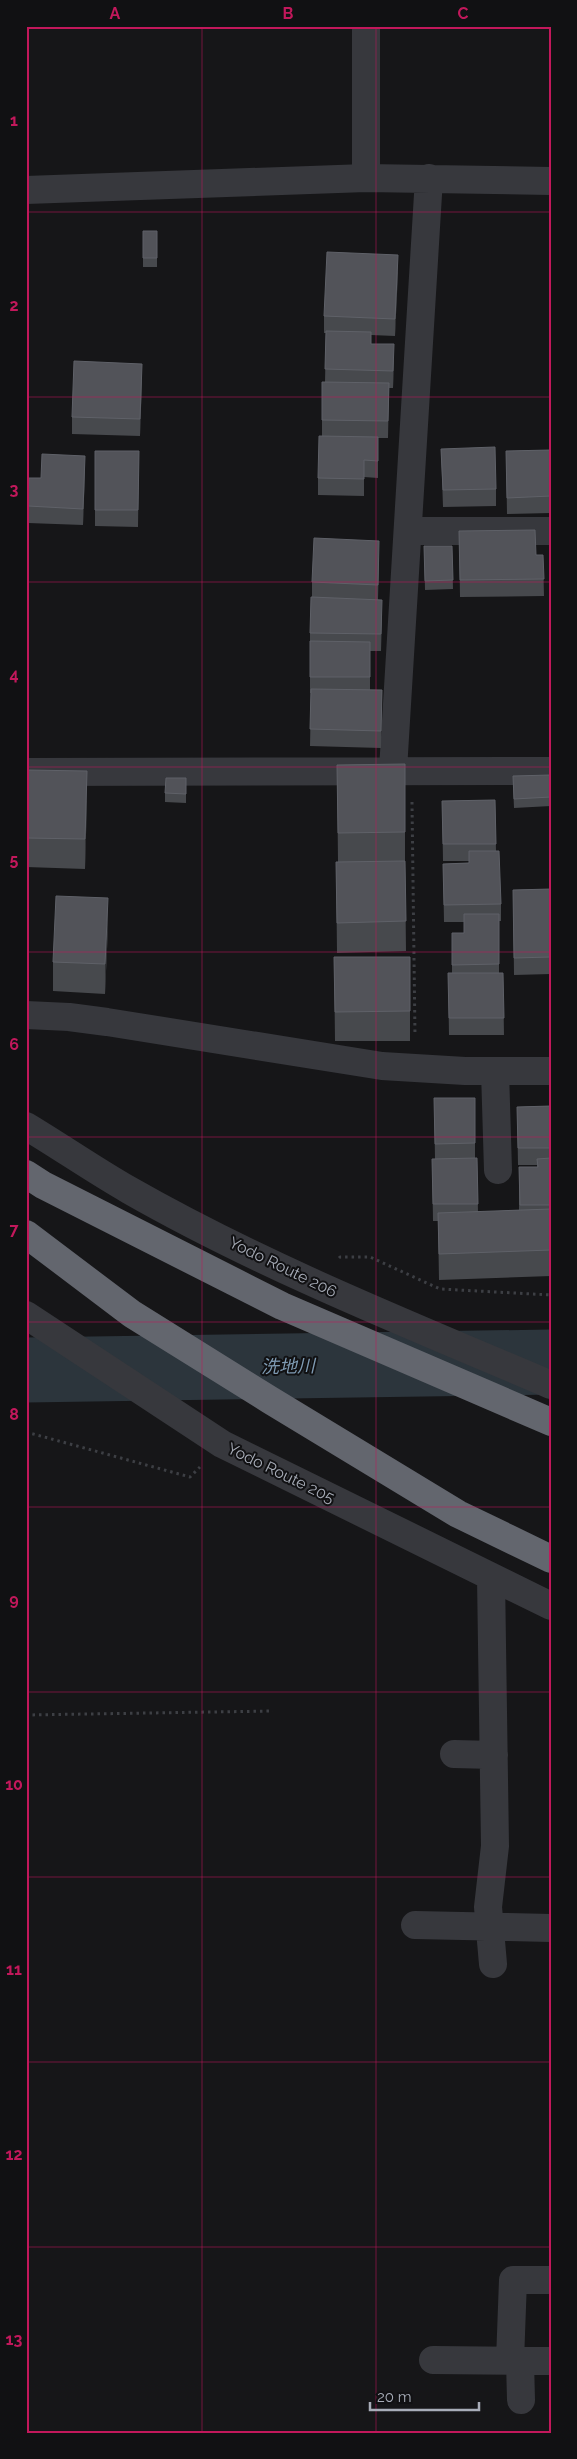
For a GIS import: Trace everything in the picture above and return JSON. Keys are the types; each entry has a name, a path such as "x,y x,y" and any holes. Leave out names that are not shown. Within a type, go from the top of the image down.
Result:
{"highway":[{"path":"26,1174 43,1185 282,1306 551,1422"},
{"path":"26,1234 132,1314 270,1400 458,1514 551,1559"}],"street":[{"path":"366,26 366,178"},
{"path":"26,190 366,178 551,181"},
{"path":"402,770 408,531 429,178"},
{"path":"408,531 551,530"},
{"path":"26,772 551,771"},
{"path":"26,1015 98,1021 382,1066 416,1069 551,1071"},
{"path":"495,1071 498,1170"},
{"name":"Yodo Route 206","path":"26,1126 130,1190 206,1230 358,1303 551,1385"},
{"name":"Yodo Route 205","path":"26,1315 222,1444 551,1606"},
{"path":"491,1578 495,1846 488,1907 492,1926 493,1964"},
{"path":"454,1754 494,1755"},
{"path":"415,1925 551,1928"},
{"path":"521,2400 515,2361 513,2280 551,2280"},
{"path":"432,2360 551,2362"}],"path":[{"path":"402,770 416,1069"},
{"path":"318,1284 340,1256 370,1257 440,1289 551,1295"},
{"path":"26,1432 190,1478 222,1444"},
{"path":"26,1716 273,1711"}],"building":[{"path":"143,231 157,231 157,258 143,258"},
{"path":"327,252 398,255 395,319 324,316"},
{"path":"326,331 371,332 371,344 394,344 393,371 325,369"},
{"path":"74,361 142,364 140,419 72,417"},
{"path":"322,382 389,383 388,421 322,420"},
{"path":"319,436 378,437 378,461 364,460 364,479 318,478"},
{"path":"495,447 496,489 443,490 441,449"},
{"path":"551,450 551,496 507,498 506,451"},
{"path":"95,451 139,451 138,510 95,510"},
{"path":"42,454 85,456 83,509 28,506 29,478 41,478"},
{"path":"535,530 536,555 543,555 544,579 460,580 459,531"},
{"path":"314,538 379,541 378,585 312,582"},
{"path":"424,546 452,546 453,580 425,581"},
{"path":"311,597 382,600 381,634 310,633"},
{"path":"310,641 370,642 370,677 310,677"},
{"path":"311,689 382,690 381,731 310,729"},
{"path":"405,764 405,832 338,833 337,765"},
{"path":"26,770 87,771 85,839 26,838"},
{"path":"551,775 551,797 514,799 513,776"},
{"path":"166,778 186,778 186,794 165,793"},
{"path":"495,800 496,844 443,844 442,801"},
{"path":"469,851 499,851 501,904 444,905 443,864 469,863"},
{"path":"405,861 406,921 337,923 336,862"},
{"path":"551,889 551,957 514,958 513,890"},
{"path":"56,896 108,898 105,964 53,962"},
{"path":"464,914 499,914 499,964 452,965 452,933 464,933"},
{"path":"334,957 410,957 410,1011 335,1012"},
{"path":"448,973 503,973 504,1018 449,1018"},
{"path":"434,1098 475,1098 475,1143 435,1144"},
{"path":"551,1106 551,1148 518,1148 517,1107"},
{"path":"477,1158 478,1204 433,1204 432,1159"},
{"path":"551,1158 551,1205 520,1205 519,1167 538,1167 537,1159"},
{"path":"551,1209 551,1250 439,1254 438,1213"}],"waterway":[{"name":"洗地川","path":"26,1370 551,1362"}]}
